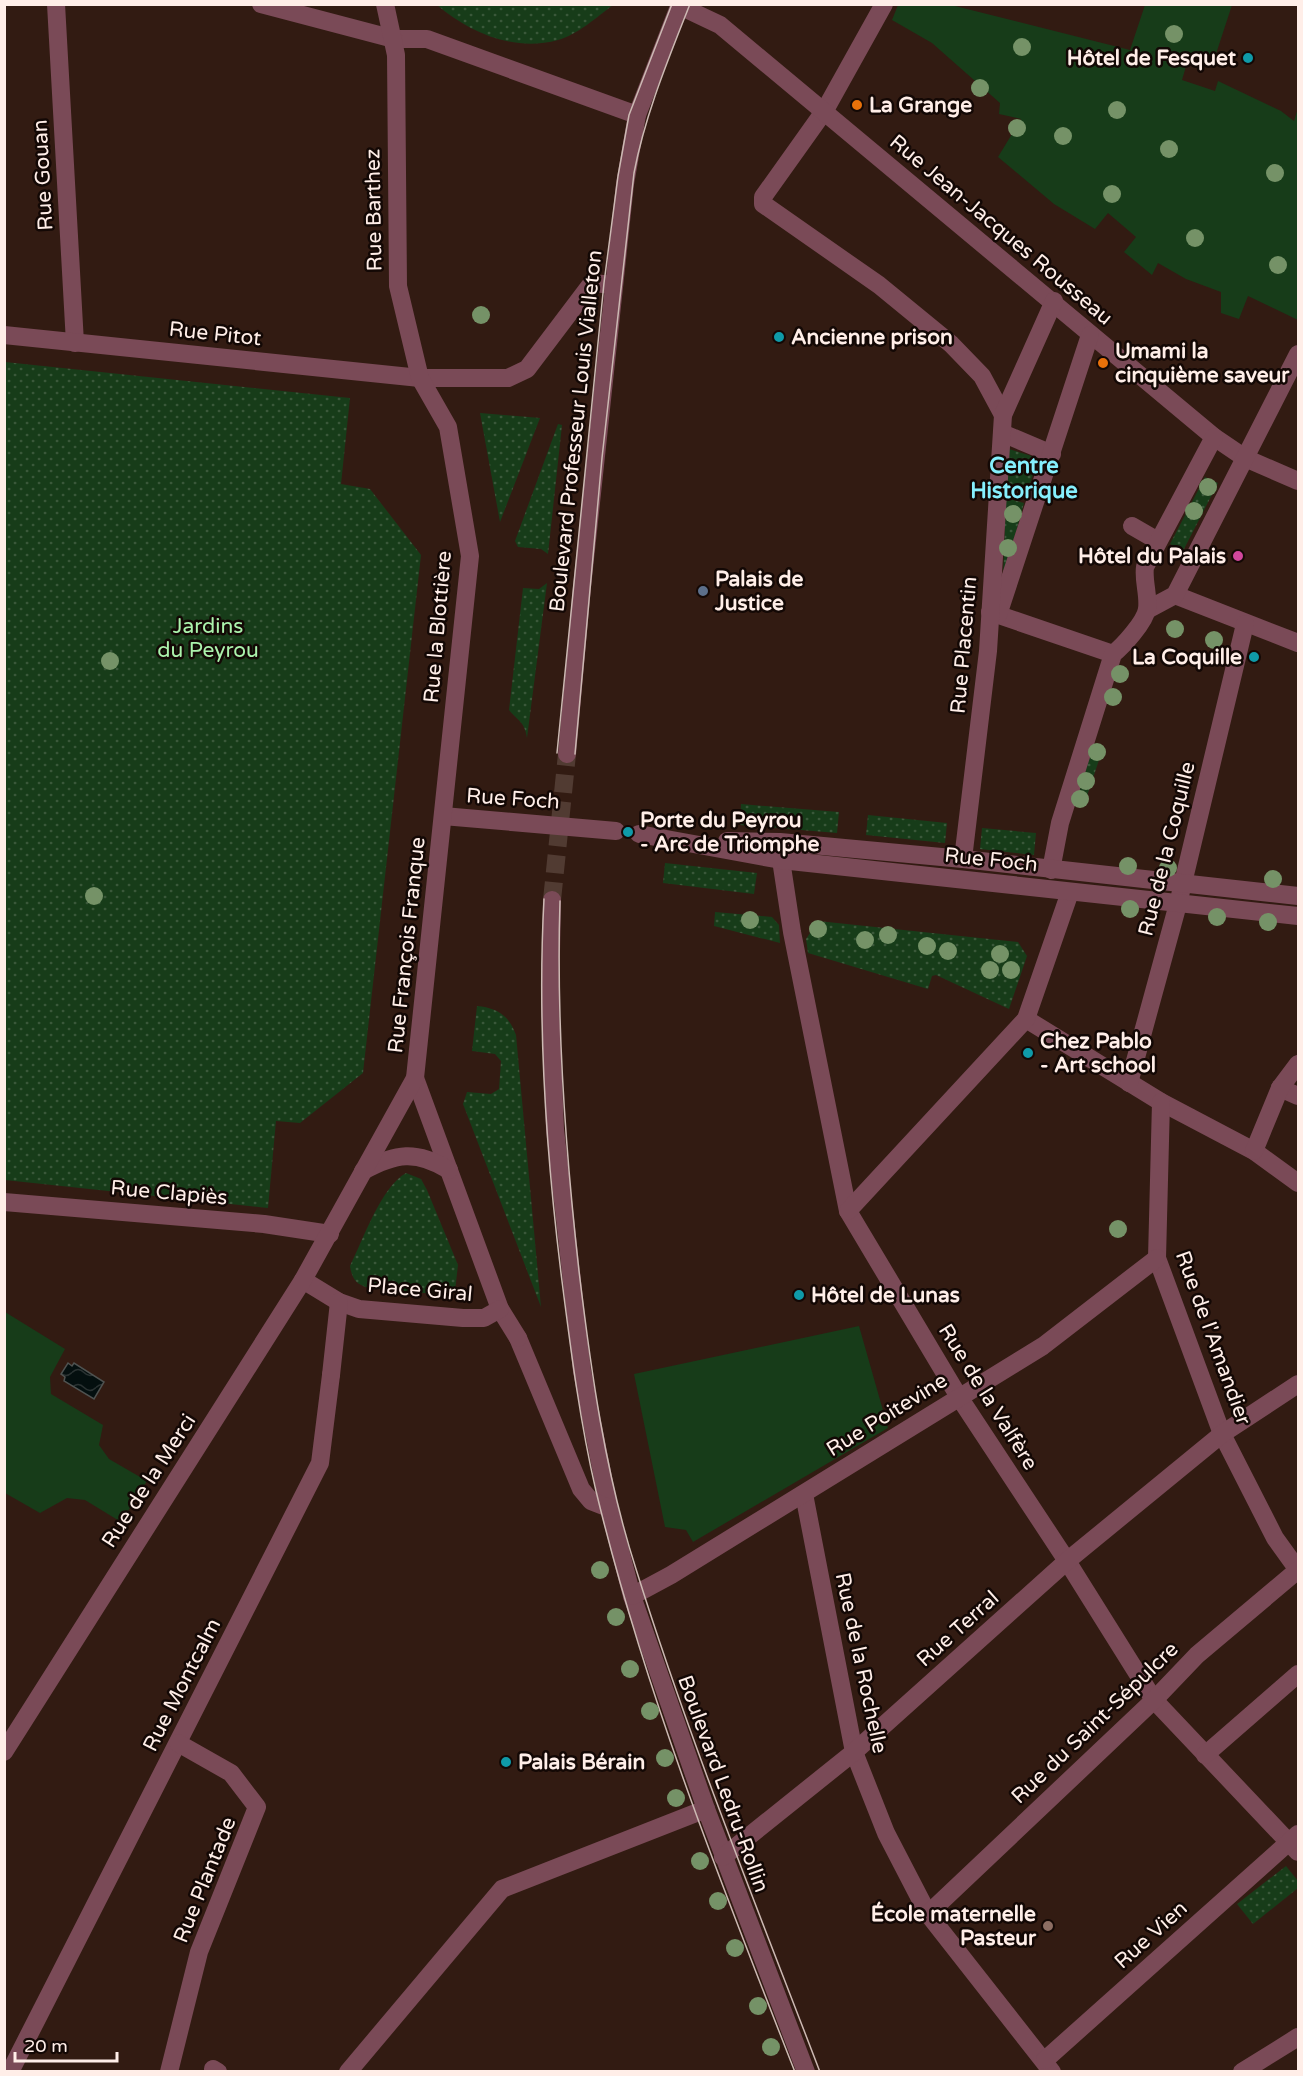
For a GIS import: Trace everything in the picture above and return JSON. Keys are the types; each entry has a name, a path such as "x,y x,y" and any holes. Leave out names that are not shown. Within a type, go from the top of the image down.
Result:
{"street":[{"name":"Rue Gouan","path":"56,4 75,343"},
{"path":"261,4 394,39 428,39 637,115"},
{"name":"Rue Barthez","path":"385,4 394,39 398,286 420,378"},
{"path":"884,4 825,110 763,196 763,204 836,254 951,344 982,376 1003,424 1052,454"},
{"name":"Rue Jean-Jacques Rousseau","path":"680,5 720,25 825,110 1214,437 1245,458 1299,481"},
{"name":"Boulevard Professeur Louis Vialleton","path":"567,754 582,587 625,184 637,115 680,5"},
{"name":"Rue Pitot","path":"4,335 420,378 508,378 527,369 592,283 614,285"},
{"path":"1003,424 1054,301"},
{"name":"Rue Placentin","path":"994,614 1052,454 1090,335"},
{"path":"1051,870 1060,822 1113,654 1124,646 1147,610 1175,595 1299,354"},
{"name":"Rue la Blottière","path":"420,378 448,427 471,556 443,816"},
{"name":"Rue Placentin","path":"963,859 994,614 1003,424"},
{"path":"1147,610 1143,579 1145,567 1214,437"},
{"path":"1132,526 1158,541"},
{"path":"1175,595 1299,644"},
{"path":"994,614 1113,654"},
{"name":"Rue de la Coquille","path":"1129,1083 1178,904 1245,624"},
{"name":"Rue Foch","path":"443,816 611,830"},
{"name":"Rue François Franque","path":"415,1078 443,816"},
{"name":"Rue Foch","path":"639,834 679,839 782,860 1299,916"},
{"name":"Rue Foch","path":"679,839 780,842 963,859 1299,896"},
{"name":"Rue de la Valfère","path":"782,860 792,932 848,1210 958,1397 1067,1561 1154,1700 1205,1755 1295,1843"},
{"path":"848,1210 1026,1019 1070,892"},
{"name":"Boulevard Ledru-Rollin","path":"552,900 550,952 555,1129 582,1371 609,1508 632,1596 706,1809 806,2072"},
{"path":"1026,1019 1161,1102 1254,1151 1299,1183"},
{"path":"1254,1151 1280,1088 1299,1064"},
{"path":"330,1234 415,1078"},
{"name":"Place Giral","path":"415,1078 500,1309 518,1338 581,1489 591,1502 609,1508"},
{"path":"1280,1088 1299,1096"},
{"name":"Rue de l'Amandier","path":"1161,1102 1157,1258 1222,1434 1275,1538 1299,1570"},
{"path":"363,1171 383,1160 417,1155 432,1160 449,1170"},
{"name":"Rue Clapiès","path":"4,1202 264,1224 330,1234"},
{"name":"Rue de la Merci","path":"4,1752 330,1234"},
{"name":"Rue Poitevine","path":"632,1596 671,1575 1043,1346 1157,1258"},
{"name":"Place Giral","path":"303,1280 339,1302 359,1309 484,1318 500,1309"},
{"name":"Rue Montcalm","path":"10,2072 320,1463 339,1302"},
{"name":"Rue Terral","path":"723,1857 854,1752 1067,1561 1222,1434 1299,1384"},
{"name":"Rue de la Rochelle","path":"804,1494 854,1752 886,1833 928,1914 1049,2066"},
{"name":"Rue du Saint-Sépulcre","path":"928,1914 1154,1700 1197,1655 1299,1570"},
{"path":"1205,1755 1299,1674"},
{"name":"Rue Plantade","path":"169,2072 199,1952 257,1807 231,1773 178,1743"},
{"path":"348,2072 502,1889 706,1809"},
{"name":"Rue Vien","path":"1049,2066 1295,1843"},
{"path":"1242,2072 1299,2037"}],"green space":[{"path":"437,5 613,5 565,38 525,44 493,38 478,32"},
{"path":"898,5 951,5 1130,50 1145,5 1232,5 1215,57 1200,52 1197,58 1189,56 1182,80 1215,91 1218,81 1281,111 1294,121 1298,108 1298,320 1248,296 1239,319 1221,313 1221,292 1186,279 1158,263 1152,275 1124,252 1136,237 1108,213 1095,229 1054,204 998,157 1021,119 999,114 1000,103 932,43 892,20"},
{"name":"Jardins du Peyrou","path":"5,362 350,398 341,484 370,489 421,555 363,1073 300,1123 276,1121 268,1208 5,1180"},
{"path":"480,413 540,418 500,522"},
{"path":"558,424 562,425 548,554 541,549 518,547 515,541"},
{"path":"1009,449 1038,458 1027,494 1007,488"},
{"path":"1205,477 1218,483 1183,551 1170,544"},
{"path":"1006,498 1024,503 1003,578"},
{"path":"547,583 527,738 523,725 509,710 523,588 539,589"},
{"path":"1099,744 1103,748 1084,805 1074,802 1093,745"},
{"path":"741,804 839,812 837,833 740,825"},
{"path":"868,815 947,823 945,843 866,835"},
{"path":"982,828 1036,833 1034,855 980,849"},
{"path":"665,863 757,873 754,894 663,883"},
{"path":"715,912 772,917 779,925 780,943 714,926"},
{"path":"818,921 1018,942 1027,956 1009,1009 936,975 932,976 928,989 808,953 806,939"},
{"path":"477,1006 501,1014 510,1022 516,1035 541,1307 463,1104 467,1092 491,1094 499,1089 501,1061 495,1054 472,1051"},
{"path":"406,1173 421,1179 458,1265 455,1291 446,1295 368,1288 360,1285 352,1274 350,1266 374,1215 389,1190"},
{"path":"5,1312 65,1349 50,1377 51,1394 103,1425 99,1445 109,1459 147,1481 121,1522 85,1500 67,1498 40,1513 5,1493"},
{"path":"859,1326 888,1428 693,1542 686,1530 665,1527 634,1374"},
{"path":"1286,1866 1298,1881 1298,1888 1253,1924 1237,1904"}],"water":[{"path":"68,1363 72,1366 74,1363 104,1382 94,1399 64,1381 65,1377 61,1374"}],"tunnel":[{"path":"552,900 567,754"}],"tram line":[{"path":"557,753 604,283 618,176 629,115 672,4"},
{"path":"575,754 602,458 634,173 651,109 690,4"},
{"path":"544,899 542,1043 547,1138 569,1334 590,1465 615,1565 660,1712 712,1857 795,2072"},
{"path":"560,901 559,994 570,1178 589,1346 600,1422 616,1496 636,1569 678,1696 820,2072"}],"place":[{"name":"Hôtel de Fesquet","path":"1248,58"},
{"name":"La Grange","path":"857,105"},
{"name":"Ancienne prison","path":"779,337"},
{"name":"Umami la cinquième saveur","path":"1103,363"},
{"name":"Hôtel du Palais","path":"1238,556"},
{"name":"Palais de Justice","path":"703,591"},
{"name":"La Coquille","path":"1254,657"},
{"name":"Porte du Peyrou - Arc de Triomphe","path":"628,832"},
{"name":"Chez Pablo - Art school","path":"1028,1053"},
{"name":"Hôtel de Lunas","path":"799,1295"},
{"name":"Palais Bérain","path":"506,1762"},
{"name":"École maternelle Pasteur","path":"1048,1926"}],"district":[{"name":"Centre Historique","path":"1024,479"}]}
